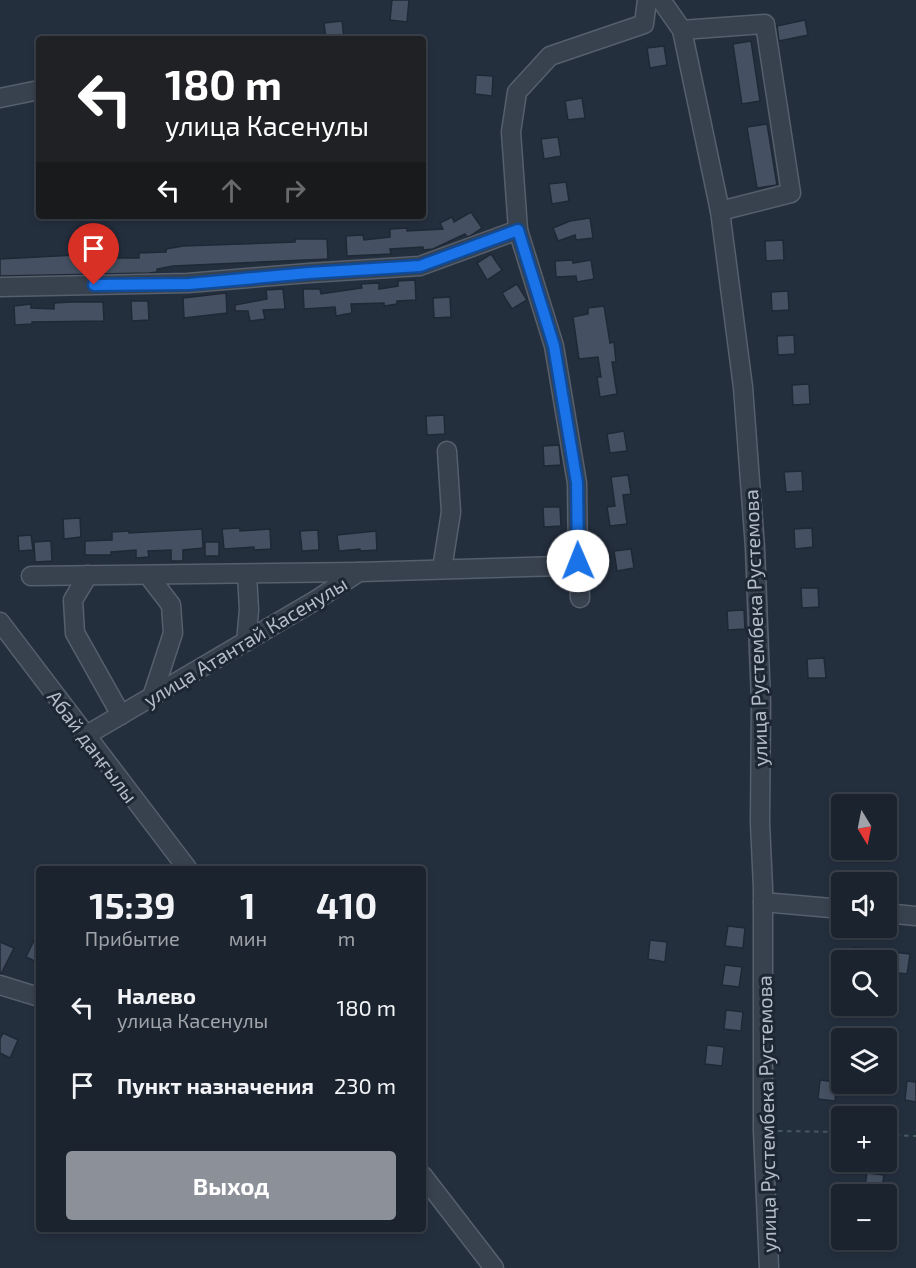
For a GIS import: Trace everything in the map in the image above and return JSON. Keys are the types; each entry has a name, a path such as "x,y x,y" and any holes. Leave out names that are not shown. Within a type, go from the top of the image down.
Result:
{"street":[{"path":"580,598 577,483 554,346 518,230 511,132 517,93 550,56 644,24 647,0"},
{"name":"улица Рустембека Рустемова","path":"661,0 682,30 720,211 743,387 755,548 761,702 760,823 763,902 764,1130 769,1268"},
{"path":"682,30 765,24 791,194 720,211"},
{"path":"0,98 36,91"},
{"path":"0,287 189,284 420,266 518,230"},
{"path":"442,569 451,512 447,451"},
{"name":"улица Атантай Касенулы","path":"85,736 246,642 359,572 562,566 578,561"},
{"path":"31,576 359,572"},
{"path":"246,642 249,610 248,573"},
{"path":"309,573 319,585 316,600"},
{"path":"148,574 171,605 173,633 152,697"},
{"path":"88,575 73,600 75,633 121,715"},
{"name":"Абай даңғылы","path":"0,622 185,866"},
{"path":"763,902 831,908"},
{"path":"897,914 916,916"},
{"path":"0,985 36,996"},
{"path":"426,1180 494,1268"}],"path":[{"path":"764,1130 831,1132"},
{"path":"897,1135 916,1136"}],"building":[{"path":"392,0 409,0 407,22 390,20"},
{"path":"805,20 808,35 779,41 777,26"},
{"path":"342,21 344,36 326,36 324,23"},
{"path":"751,41 760,101 742,104 733,44"},
{"path":"664,46 667,65 650,68 647,48"},
{"path":"476,75 493,76 492,96 475,94"},
{"path":"582,98 585,118 568,120 565,101"},
{"path":"767,124 777,185 757,188 747,127"},
{"path":"558,137 561,156 544,159 541,139"},
{"path":"566,182 569,201 552,204 549,184"},
{"path":"471,212 482,228 470,236 467,237 465,234 433,249 423,250 423,247 390,249 391,254 347,256 346,236 363,235 364,240 390,237 390,229 407,228 407,231 443,229 440,223 452,217 454,222"},
{"path":"590,218 593,238 576,240 575,235 558,241 553,228 570,221"},
{"path":"295,239 327,239 328,259 173,266 149,273 0,276 0,259 114,253 114,258 139,258 139,253 166,252 166,249 183,246 295,242"},
{"path":"783,240 784,260 766,261 765,241"},
{"path":"491,254 502,270 487,280 477,263"},
{"path":"573,260 573,263 591,260 594,279 577,282 576,276 556,277 555,261"},
{"path":"415,280 416,300 397,301 397,304 384,306 384,303 351,304 352,313 336,316 335,307 304,309 303,289 320,289 321,294 362,288 361,284 379,283 379,289 398,286 398,281"},
{"path":"517,284 527,300 512,309 502,293"},
{"path":"283,289 285,309 263,310 265,319 250,321 248,311 235,311 235,305 267,299 266,290"},
{"path":"788,291 789,310 772,311 771,292"},
{"path":"226,293 227,313 184,318 183,298"},
{"path":"450,297 451,317 434,318 433,298"},
{"path":"131,301 148,301 149,320 132,321"},
{"path":"103,302 104,321 32,322 32,324 15,325 14,306 31,304 31,308 54,309 54,303"},
{"path":"604,306 610,343 614,342 616,362 612,362 617,394 600,397 597,377 601,377 598,357 579,359 573,317 588,314 588,308"},
{"path":"794,335 795,354 778,355 777,336"},
{"path":"809,384 810,404 793,405 792,385"},
{"path":"444,415 445,434 427,435 426,416"},
{"path":"624,431 627,451 610,453 607,434"},
{"path":"559,445 561,465 544,466 543,446"},
{"path":"802,471 803,491 786,492 784,472"},
{"path":"628,475 631,494 623,495 627,524 610,526 607,507 615,506 611,477"},
{"path":"543,507 560,507 561,526 544,527"},
{"path":"80,518 81,537 64,539 63,519"},
{"path":"240,528 240,531 270,529 271,549 254,550 254,547 224,549 222,529"},
{"path":"812,528 813,547 795,549 794,529"},
{"path":"202,529 203,548 183,550 183,561 171,561 171,550 148,551 149,557 136,558 136,550 111,552 111,555 85,555 85,541 112,540 112,532"},
{"path":"318,530 319,550 302,551 300,531"},
{"path":"376,531 377,550 339,551 337,535"},
{"path":"31,535 33,550 19,551 18,536"},
{"path":"51,541 52,561 35,562 34,542"},
{"path":"205,542 219,542 219,556 205,556"},
{"path":"631,549 634,568 617,571 614,551"},
{"path":"801,588 818,588 819,607 802,608"},
{"path":"744,610 745,629 728,630 727,611"},
{"path":"824,658 826,678 808,678 807,659"},
{"path":"728,926 745,928 743,948 725,946"},
{"path":"36,936 36,962 26,957"},
{"path":"650,940 667,942 665,962 648,959"},
{"path":"0,942 14,948 1,974 0,974"},
{"path":"853,947 871,949 871,950 853,950"},
{"path":"897,952 910,954 907,974 897,973"},
{"path":"725,965 742,967 739,987 722,985"},
{"path":"726,1010 743,1012 741,1031 724,1029"},
{"path":"3,1033 18,1040 10,1058 0,1053 0,1039"},
{"path":"707,1045 724,1047 722,1066 705,1064"},
{"path":"820,1080 831,1081 831,1094 836,1094 835,1101 818,1099"},
{"path":"907,1081 916,1082 916,1102 905,1100"},
{"path":"867,1173 884,1175 883,1184 865,1184"}],"route":[{"path":"94,285 189,284 420,266 518,230 554,346 577,483 578,561"}]}
